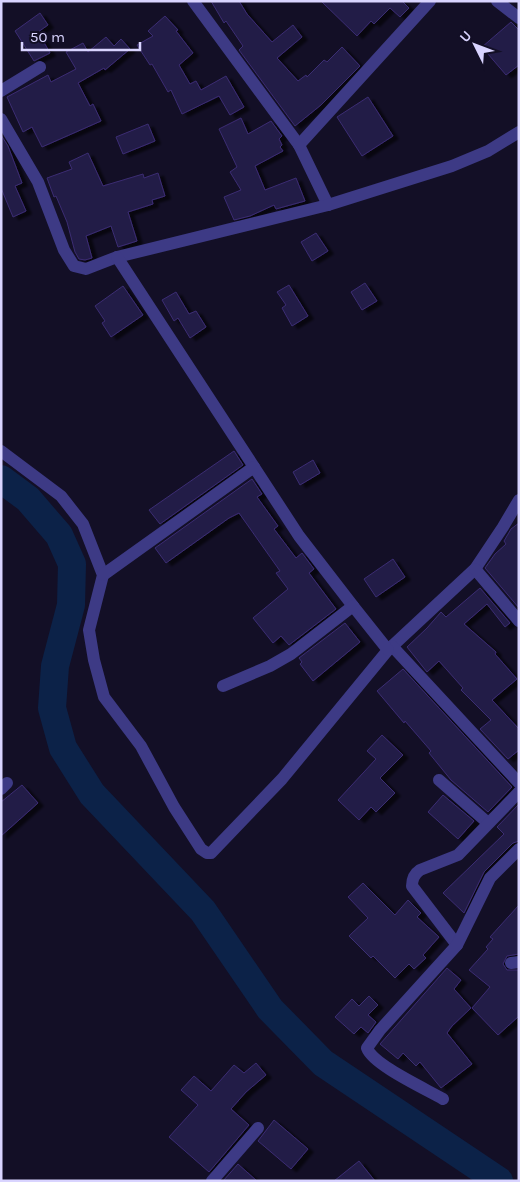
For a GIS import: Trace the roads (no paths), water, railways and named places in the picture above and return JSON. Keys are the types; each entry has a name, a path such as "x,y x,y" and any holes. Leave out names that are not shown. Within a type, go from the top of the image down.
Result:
{"street":[{"path":"193,1 299,145 328,205"},
{"path":"299,145 430,1"},
{"path":"497,1 519,18"},
{"path":"1,91 40,67"},
{"path":"1,119 5,133 38,182 64,250 74,266 86,269 117,257 328,205 452,166 488,151 519,132"},
{"path":"117,257 299,536 353,606 390,648 519,783"},
{"path":"1,451 60,496 84,524 103,575 89,630 94,660 104,696 141,746 174,807 201,849 207,853 211,853 282,779 390,648 475,569 504,527 519,500"},
{"path":"103,575 254,467"},
{"path":"475,569 519,621"},
{"path":"223,686 270,666 291,654 353,606"},
{"path":"439,780 488,822"},
{"path":"457,945 412,886 412,881 420,870 458,855 519,792"},
{"path":"443,1099 384,1066 370,1055 366,1048 457,945 490,878 519,849"},
{"path":"212,1181 258,1128"}],"waterway":[{"path":"1,479 28,499 59,535 72,564 71,605 55,666 52,708 63,748 92,794 203,911 270,1009 323,1063 499,1181"}]}
